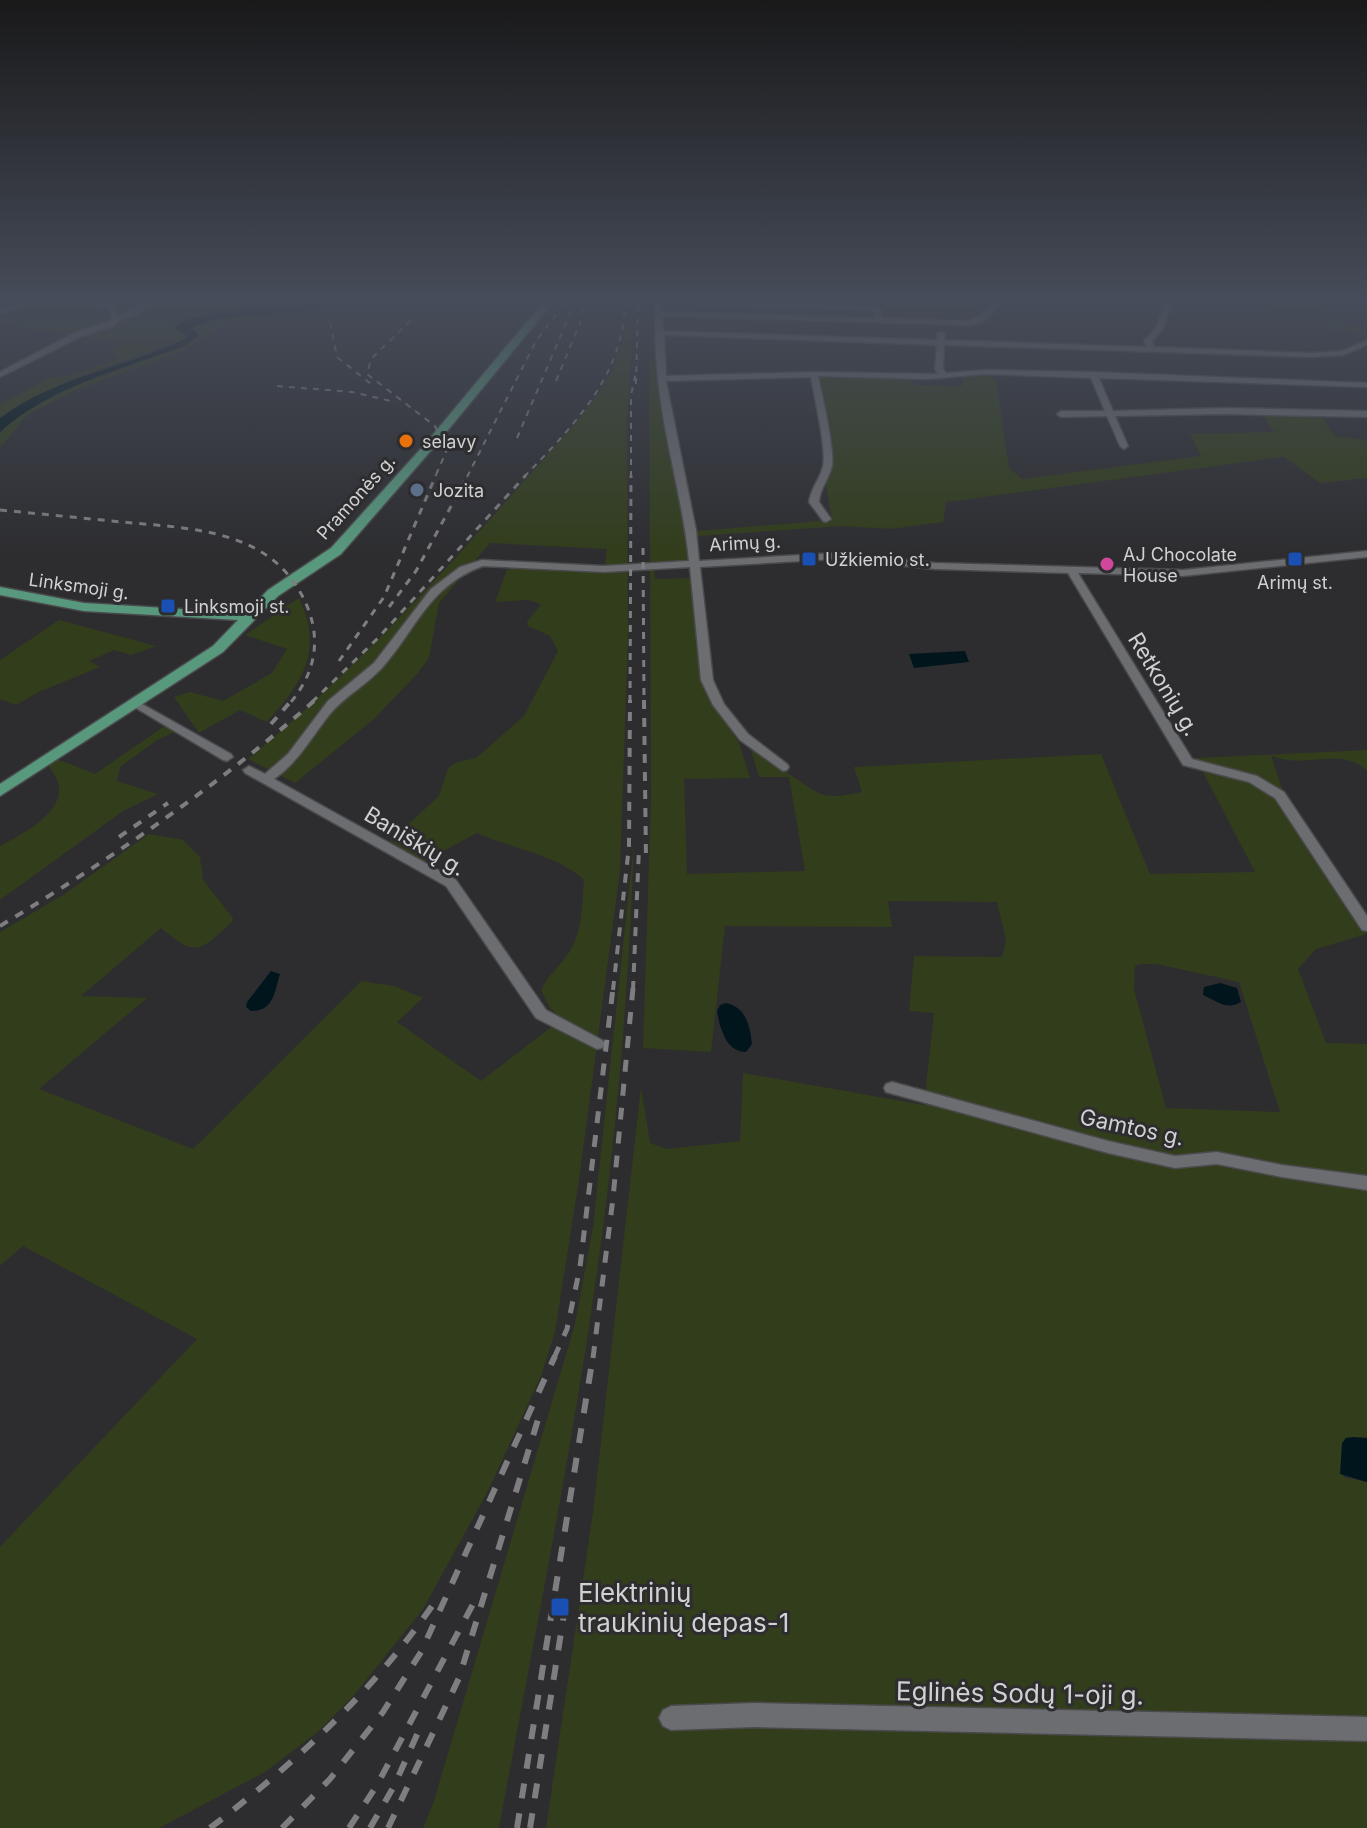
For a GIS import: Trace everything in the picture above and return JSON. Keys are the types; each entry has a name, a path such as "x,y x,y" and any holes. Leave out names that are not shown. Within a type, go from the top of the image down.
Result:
{"main road":[{"name":"Pramonės g.","path":"0,791 218,649 287,582 336,551 479,385"},
{"name":"Linksmoji g.","path":"0,591 84,607 249,617"}],"street":[{"path":"663,385 695,563 707,680 719,705 744,737 783,767"},
{"path":"816,385 828,465 815,492 814,502 826,519"},
{"path":"1100,385 1124,446"},
{"path":"1061,414 1367,414"},
{"name":"Arimų g.","path":"265,779 282,770 330,706 379,663 425,599 466,568 493,562 593,569 835,556 935,566 1203,572 1367,554"},
{"name":"Retkonių g.","path":"1072,571 1187,762 1253,779 1280,795 1367,927"},
{"path":"135,703 227,757"},
{"name":"Baniškių g.","path":"249,770 451,883 541,1014 597,1044"},
{"name":"Gamtos g.","path":"892,1088 1108,1147 1175,1162 1217,1158 1367,1183"},
{"name":"Eglinės Sodų 1-oji g.","path":"671,1718 755,1715 1367,1729"}],"green space":[{"path":"36,385 60,385 0,418 0,405"},
{"path":"89,385 27,415 0,448 0,432 17,417 62,391"},
{"path":"603,385 629,385 628,636 620,871 579,1180 555,1332 541,1376 487,1493 423,1609 355,1694 320,1730 265,1772 159,1828 0,1828 0,1547 197,1339 23,1246 0,1266 0,932 63,895 149,834 183,840 200,857 203,880 233,918 232,922 198,948 183,944 161,928 81,996 147,998 39,1089 193,1149 361,981 394,986 423,998 397,1022 481,1081 562,1019 550,1008 541,990 577,937 584,880 561,864 477,833 423,862 390,841 439,796 448,768 457,762 476,758 524,716 558,651 550,636 528,626 527,622 541,604 528,600 495,602 507,570 604,571 607,549 490,543 439,603 429,658 374,719 295,783 248,759 337,680 422,594 582,415"},
{"path":"649,385 658,385 690,555 684,561 650,565"},
{"path":"819,385 997,385 1009,468 1022,479 1201,456 1190,434 1274,432 1263,414 1321,415 1335,436 1367,440 1367,478 1320,483 1284,457 946,502 943,522 890,529 843,526 698,536 697,531 832,520 826,485 830,463"},
{"path":"650,569 654,569 655,579 690,578 700,663 710,698 739,743 750,778 684,779 687,874 805,871 789,777 759,777 751,750 754,749 810,788 834,796 862,792 854,767 1101,754 1150,874 1255,872 1203,772 1257,784 1277,799 1367,934 1316,949 1298,969 1326,1043 1367,1044 1367,1438 1353,1437 1343,1477 1367,1482 1367,1828 546,1828 593,1512 641,1087 650,1143 667,1149 740,1141 743,1073 924,1105 934,1013 909,1011 914,956 1002,957 1006,940 997,902 888,901 892,927 725,926 711,1052 643,1048 651,798","holes":["1156,964 1239,982 1280,1112 1166,1108 1134,989 1135,966"]},
{"path":"299,598 310,634 309,650 300,679 291,693 267,722 240,710 199,733 174,697 190,692 223,701 272,673 287,649 245,635"},
{"path":"59,620 156,646 131,655 114,650 89,661 100,667 16,705 0,699 0,660"},
{"path":"166,725 178,730 157,740 120,767 117,781 158,794 123,811 0,900 0,846 38,823 58,798 58,782 48,765 57,759 95,774"},
{"path":"1367,750 1367,771 1345,760 1295,761 1271,755 1284,795 1255,777 1198,762 1196,758"},
{"path":"634,843 621,1058 597,1272 564,1481 499,1828 423,1828 433,1804 575,1324 593,1227"}],"water":[{"path":"60,385 78,385 41,403 0,432 0,418"},
{"path":"965,651 969,662 914,668 909,654"},
{"path":"271,971 280,974 272,1000 264,1008 251,1011 246,1007 247,1002"},
{"path":"1220,983 1237,988 1241,1002 1230,1006 1203,995 1204,987"},
{"path":"726,1003 738,1009 748,1024 752,1044 746,1052 733,1048 722,1031 717,1011 720,1005"},
{"path":"1346,1438 1367,1438 1367,1482 1340,1474 1342,1443"}],"railway":[{"path":"382,385 435,426 446,452 435,477"},
{"path":"467,477 514,385"},
{"path":"517,438 540,385"},
{"path":"524,477 577,418 601,385"},
{"path":"631,475 633,385"},
{"path":"277,386 352,392 391,401"},
{"path":"339,661 384,597 436,475"},
{"path":"389,607 416,571 468,475"},
{"path":"312,702 378,638 526,475"},
{"path":"630,702 631,475"},
{"path":"0,510 178,527 232,538 256,549 277,563 295,584 313,624 314,648 310,670 291,702"},
{"path":"643,548 644,702"},
{"path":"271,724 292,700"},
{"path":"0,926 163,820 315,700"},
{"path":"613,990 629,846 630,700"},
{"path":"644,700 646,860"},
{"path":"119,837 168,803"},
{"path":"633,990 639,848"},
{"path":"554,1358 567,1329 580,1267 613,988"},
{"path":"593,1358 613,1198 633,988"},
{"path":"282,1828 330,1779 383,1712 421,1652 555,1356"},
{"path":"517,1828 593,1356"},
{"path":"388,1828 459,1678 540,1413"},
{"path":"530,1828 567,1595"},
{"path":"349,1828 377,1785 473,1604"},
{"path":"210,1828 330,1726 384,1669 432,1606"},
{"path":"370,1828 394,1786 420,1728"}],"place":[{"name":"selavy","path":"406,441"},
{"name":"Jozita","path":"417,490"},
{"name":"Užkiemio st.","path":"809,559"},
{"name":"Arimų st.","path":"1295,559"},
{"name":"AJ Chocolate House","path":"1107,564"},
{"name":"Linksmoji st.","path":"168,606"},
{"name":"Elektrinių traukinių depas-1","path":"560,1607"}]}
